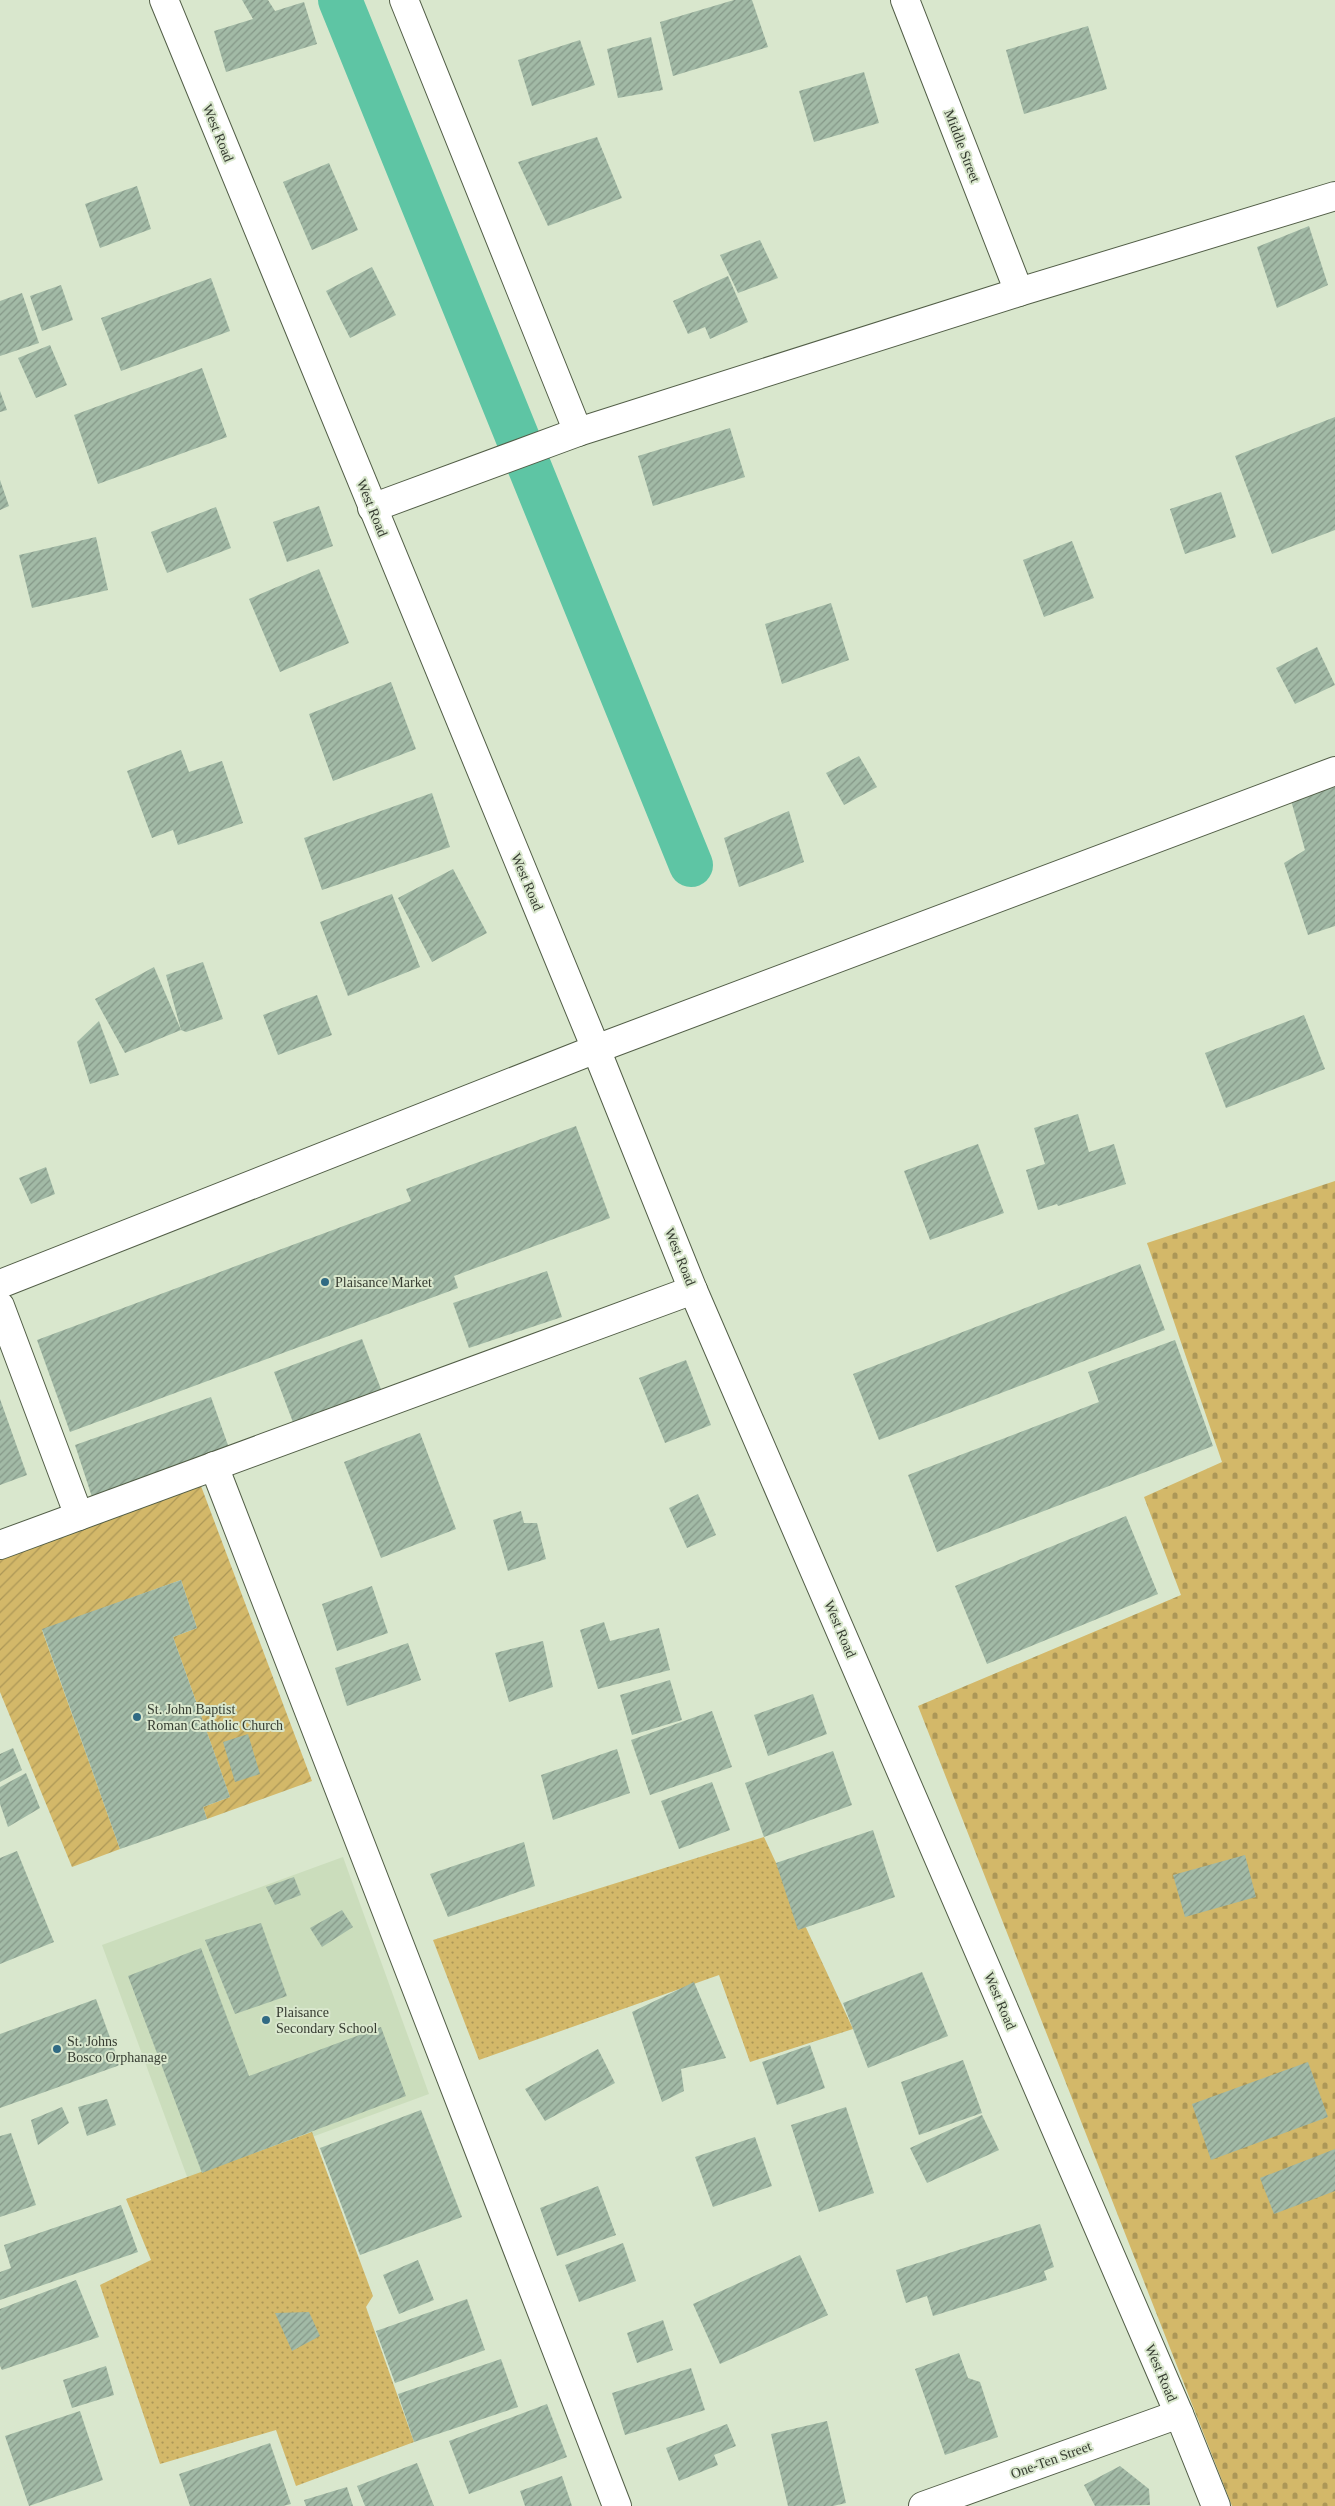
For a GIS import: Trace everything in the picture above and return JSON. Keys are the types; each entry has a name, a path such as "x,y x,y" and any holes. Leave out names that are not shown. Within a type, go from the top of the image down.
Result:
{"street":[{"name":"West Road","path":"164,0 596,1049 693,1290 1179,2414 1216,2506"},
{"path":"404,0 578,432"},
{"name":"Middle Street","path":"905,0 1019,292"},
{"path":"372,508 578,432 1019,292 1335,196"},
{"path":"0,1284 596,1049 1335,771"},
{"path":"0,1545 693,1290"},
{"path":"0,1306 79,1516"},
{"path":"214,1466 617,2506"},
{"name":"One-Ten Street","path":"923,2506 1179,2414"}],"shaded area":[{"name":"Plaisance Secondary School","path":"343,1857 429,2094 189,2182 102,1945"}],"green space":[{"path":"1335,1181 1335,2506 1232,2506 918,1706 1181,1595 1144,1497 1222,1462 1147,1243"},
{"path":"201,1486 312,1781 207,1819 203,1807 230,1797 173,1637 197,1628 181,1580 42,1630 120,1849 72,1867 0,1692 0,1559"},
{"path":"764,1837 853,2029 750,2062 719,1975 479,2060 433,1940"},
{"path":"312,2132 373,2296 366,2307 414,2442 296,2486 276,2430 160,2464 100,2285 151,2260 126,2199"}],"building":[{"path":"242,0 268,0 275,11 304,2 317,44 226,72 214,31 253,19"},
{"path":"734,0 752,0 768,47 673,76 660,22"},
{"path":"1088,26 1107,89 1024,114 1006,50"},
{"path":"651,37 663,90 618,98 607,49"},
{"path":"580,40 595,85 532,106 518,60"},
{"path":"864,72 879,123 814,142 799,91"},
{"path":"597,137 622,198 548,226 518,162"},
{"path":"329,163 358,230 312,250 283,182"},
{"path":"137,186 151,229 100,248 85,204"},
{"path":"1309,226 1328,285 1277,308 1257,247"},
{"path":"760,240 778,278 738,293 720,255"},
{"path":"372,267 396,315 350,338 326,291"},
{"path":"728,276 748,322 710,339 705,327 688,334 673,301"},
{"path":"211,278 230,331 121,371 101,318"},
{"path":"61,285 73,320 42,331 30,296"},
{"path":"22,293 39,343 0,356 0,301"},
{"path":"50,345 67,385 36,398 18,358"},
{"path":"202,368 227,437 98,484 74,415"},
{"path":"0,391 7,410 0,412"},
{"path":"1335,417 1335,530 1272,554 1235,456"},
{"path":"730,428 745,477 653,506 638,456"},
{"path":"0,480 9,506 0,510"},
{"path":"1221,492 1236,537 1185,554 1170,509"},
{"path":"319,506 333,546 287,562 273,522"},
{"path":"216,507 231,548 167,573 151,532"},
{"path":"96,537 108,590 32,608 19,555"},
{"path":"1072,541 1094,598 1044,617 1023,560"},
{"path":"319,569 349,643 280,672 249,599"},
{"path":"831,603 849,660 782,684 765,624"},
{"path":"1317,647 1335,685 1295,704 1276,668"},
{"path":"391,682 416,749 333,781 309,714"},
{"path":"181,750 189,772 222,761 243,823 178,845 173,830 152,838 127,771"},
{"path":"859,756 877,787 844,805 826,773"},
{"path":"1335,787 1335,926 1308,935 1284,863 1305,850 1290,797"},
{"path":"432,793 450,847 322,890 304,838"},
{"path":"789,811 804,862 739,887 724,838"},
{"path":"453,869 487,933 432,962 398,898"},
{"path":"392,894 420,967 348,996 320,922"},
{"path":"203,962 223,1019 186,1032 181,1030 166,975"},
{"path":"154,967 181,1030 125,1053 95,999"},
{"path":"317,995 332,1035 278,1055 263,1015"},
{"path":"1304,1015 1325,1069 1226,1108 1205,1053"},
{"path":"99,1021 119,1075 90,1084 77,1042"},
{"path":"1078,1114 1089,1152 1114,1144 1126,1184 1058,1206 1057,1204 1038,1210 1026,1170 1045,1164 1034,1128"},
{"name":"Plaisance Market","path":"576,1126 610,1218 454,1276 458,1288 70,1432 37,1340 411,1201 406,1189"},
{"path":"978,1144 1004,1213 930,1240 904,1171"},
{"path":"46,1167 55,1194 31,1204 19,1178"},
{"path":"1140,1264 1165,1330 879,1440 853,1374"},
{"path":"547,1271 562,1317 469,1348 453,1303"},
{"path":"362,1339 382,1392 294,1425 274,1372"},
{"path":"1175,1340 1213,1446 937,1552 908,1475 1099,1402 1088,1372"},
{"path":"686,1360 711,1425 665,1443 639,1378"},
{"path":"211,1397 229,1448 92,1497 75,1445"},
{"path":"0,1399 27,1475 0,1485"},
{"path":"420,1433 456,1529 381,1558 344,1462"},
{"path":"698,1494 716,1535 687,1548 669,1508"},
{"path":"521,1511 524,1523 537,1523 546,1559 508,1571 493,1520"},
{"path":"1126,1516 1158,1594 987,1664 955,1586"},
{"name":"St. John Baptist Roman Catholic Church","path":"181,1580 197,1628 173,1637 230,1797 203,1807 207,1819 120,1849 42,1629"},
{"path":"372,1586 388,1633 337,1651 322,1604"},
{"path":"604,1622 610,1641 659,1628 670,1670 598,1689 580,1630"},
{"path":"543,1641 553,1687 509,1702 495,1653"},
{"path":"408,1643 421,1680 347,1706 335,1668"},
{"path":"670,1680 682,1720 632,1735 620,1695"},
{"path":"813,1694 827,1734 768,1756 754,1715"},
{"path":"712,1711 732,1767 650,1795 631,1740"},
{"path":"248,1734 260,1774 235,1782 223,1742"},
{"path":"13,1748 22,1770 0,1782 0,1754"},
{"path":"617,1749 630,1793 553,1820 541,1775"},
{"path":"833,1751 852,1805 764,1837 745,1783"},
{"path":"26,1773 40,1808 8,1827 0,1804 0,1787"},
{"path":"712,1782 730,1830 679,1849 661,1801"},
{"path":"873,1830 895,1897 798,1930 776,1863"},
{"path":"524,1842 535,1886 448,1917 430,1874"},
{"path":"17,1851 54,1942 0,1964 0,1858"},
{"path":"1245,1855 1256,1897 1185,1917 1173,1875"},
{"path":"294,1877 301,1895 275,1905 266,1887"},
{"path":"342,1910 353,1927 322,1947 310,1928"},
{"path":"261,1923 287,1996 235,2014 205,1940"},
{"path":"201,1948 249,2076 381,2027 406,2096 202,2173 128,1976"},
{"path":"922,1972 948,2036 868,2068 843,2003"},
{"path":"694,1982 726,2058 681,2069 684,2091 662,2102 632,2012"},
{"name":"St. Johns Bosco Orphanage","path":"96,1999 120,2065 0,2108 0,2034"},
{"path":"810,2045 825,2088 777,2105 762,2062"},
{"path":"598,2049 615,2083 545,2121 525,2089"},
{"path":"963,2060 982,2113 919,2135 901,2082"},
{"path":"1308,2062 1328,2117 1211,2160 1192,2104"},
{"path":"107,2099 116,2125 87,2136 78,2107"},
{"path":"62,2107 69,2123 38,2145 31,2120"},
{"path":"846,2107 874,2193 819,2212 791,2125"},
{"path":"421,2110 462,2217 360,2255 320,2148"},
{"path":"982,2115 999,2150 927,2183 910,2148"},
{"path":"11,2133 36,2205 0,2217 0,2136"},
{"path":"755,2137 772,2186 713,2207 695,2157"},
{"path":"1335,2149 1335,2191 1274,2214 1260,2178"},
{"path":"598,2186 616,2235 557,2256 540,2208"},
{"path":"121,2205 138,2252 0,2300 0,2272 11,2268 4,2245"},
{"path":"1040,2224 1054,2267 1044,2271 1047,2280 933,2316 927,2296 906,2303 896,2270"},
{"path":"623,2243 636,2281 579,2302 565,2265"},
{"path":"800,2255 828,2315 720,2364 693,2304"},
{"path":"418,2260 434,2300 399,2314 383,2275"},
{"path":"76,2280 99,2337 2,2370 0,2366 0,2309"},
{"path":"467,2299 485,2350 395,2383 376,2331"},
{"path":"309,2312 320,2336 292,2351 275,2313"},
{"path":"663,2320 673,2350 637,2363 627,2333"},
{"path":"959,2353 968,2378 980,2382 998,2437 945,2455 915,2369"},
{"path":"501,2359 518,2407 414,2442 398,2394"},
{"path":"106,2366 114,2395 72,2408 63,2380"},
{"path":"691,2368 705,2410 625,2435 612,2393"},
{"path":"547,2404 567,2457 469,2494 449,2441"},
{"path":"80,2411 103,2480 29,2506 5,2436"},
{"path":"827,2421 846,2503 833,2506 788,2506 771,2434"},
{"path":"727,2424 736,2446 714,2455 718,2465 679,2481 666,2448"},
{"path":"270,2443 291,2504 283,2506 190,2506 179,2474"},
{"path":"417,2463 434,2506 365,2506 357,2486"},
{"path":"1120,2466 1149,2489 1150,2505 1095,2506 1084,2485"},
{"path":"562,2476 572,2506 525,2506 520,2491"},
{"path":"347,2487 353,2506 306,2506 304,2500"}],"waterway":[{"path":"340,0 691,865"}],"place":[{"name":"Plaisance Market","path":"325,1282"},
{"name":"St. John Baptist Roman Catholic Church","path":"137,1717"},
{"name":"Plaisance Secondary School","path":"266,2020"},
{"name":"St. Johns Bosco Orphanage","path":"57,2049"}]}
